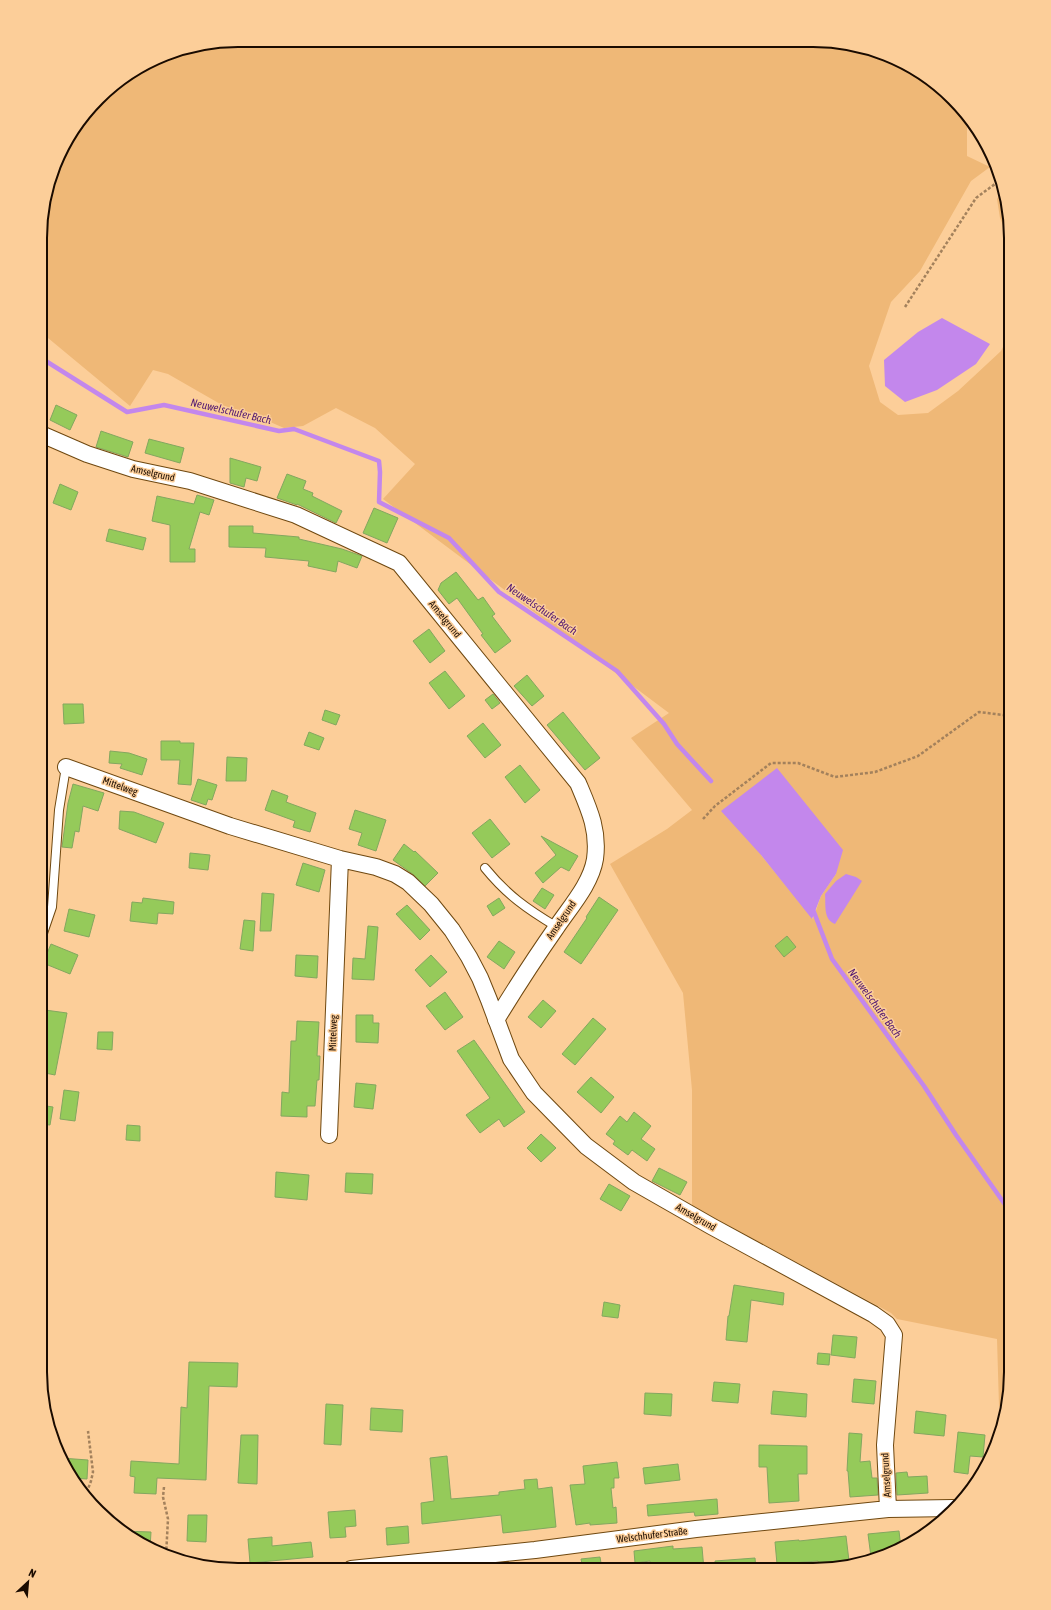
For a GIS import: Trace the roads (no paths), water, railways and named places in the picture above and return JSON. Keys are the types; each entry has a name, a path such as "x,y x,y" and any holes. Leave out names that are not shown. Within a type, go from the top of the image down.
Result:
{"street":[{"name":"Amselgrund","path":"47,437 87,454 133,469 190,481 296,515 399,563 578,783 589,807 596,837 594,860 586,883 514,990 496,1020 511,1059 534,1093 586,1146 634,1182 711,1226 873,1314 887,1324 894,1335 885,1445 888,1510"},
{"name":"Mittelweg","path":"66,767 230,826 340,860 376,868 394,874 408,882 431,904 452,930 480,978 496,1020"},
{"name":"Mittelweg","path":"329,1135 340,860"},
{"name":"Welschhufer Straße","path":"409,1563 535,1550 696,1529 888,1510 947,1508"}],"lane":[{"name":"Mittelweg","path":"47,922 52,907 59,810 66,767"},
{"path":"485,868 502,888 518,902 557,927"}],"waterway":[{"name":"Neuwelschufer Bach","path":"47,362 127,412 164,405 279,431 294,429 379,461 379,502 449,538 499,592 617,671 664,724 677,744 711,781"},
{"name":"Neuwelschufer Bach","path":"812,907 832,959 924,1086 956,1135 1004,1203"}]}
